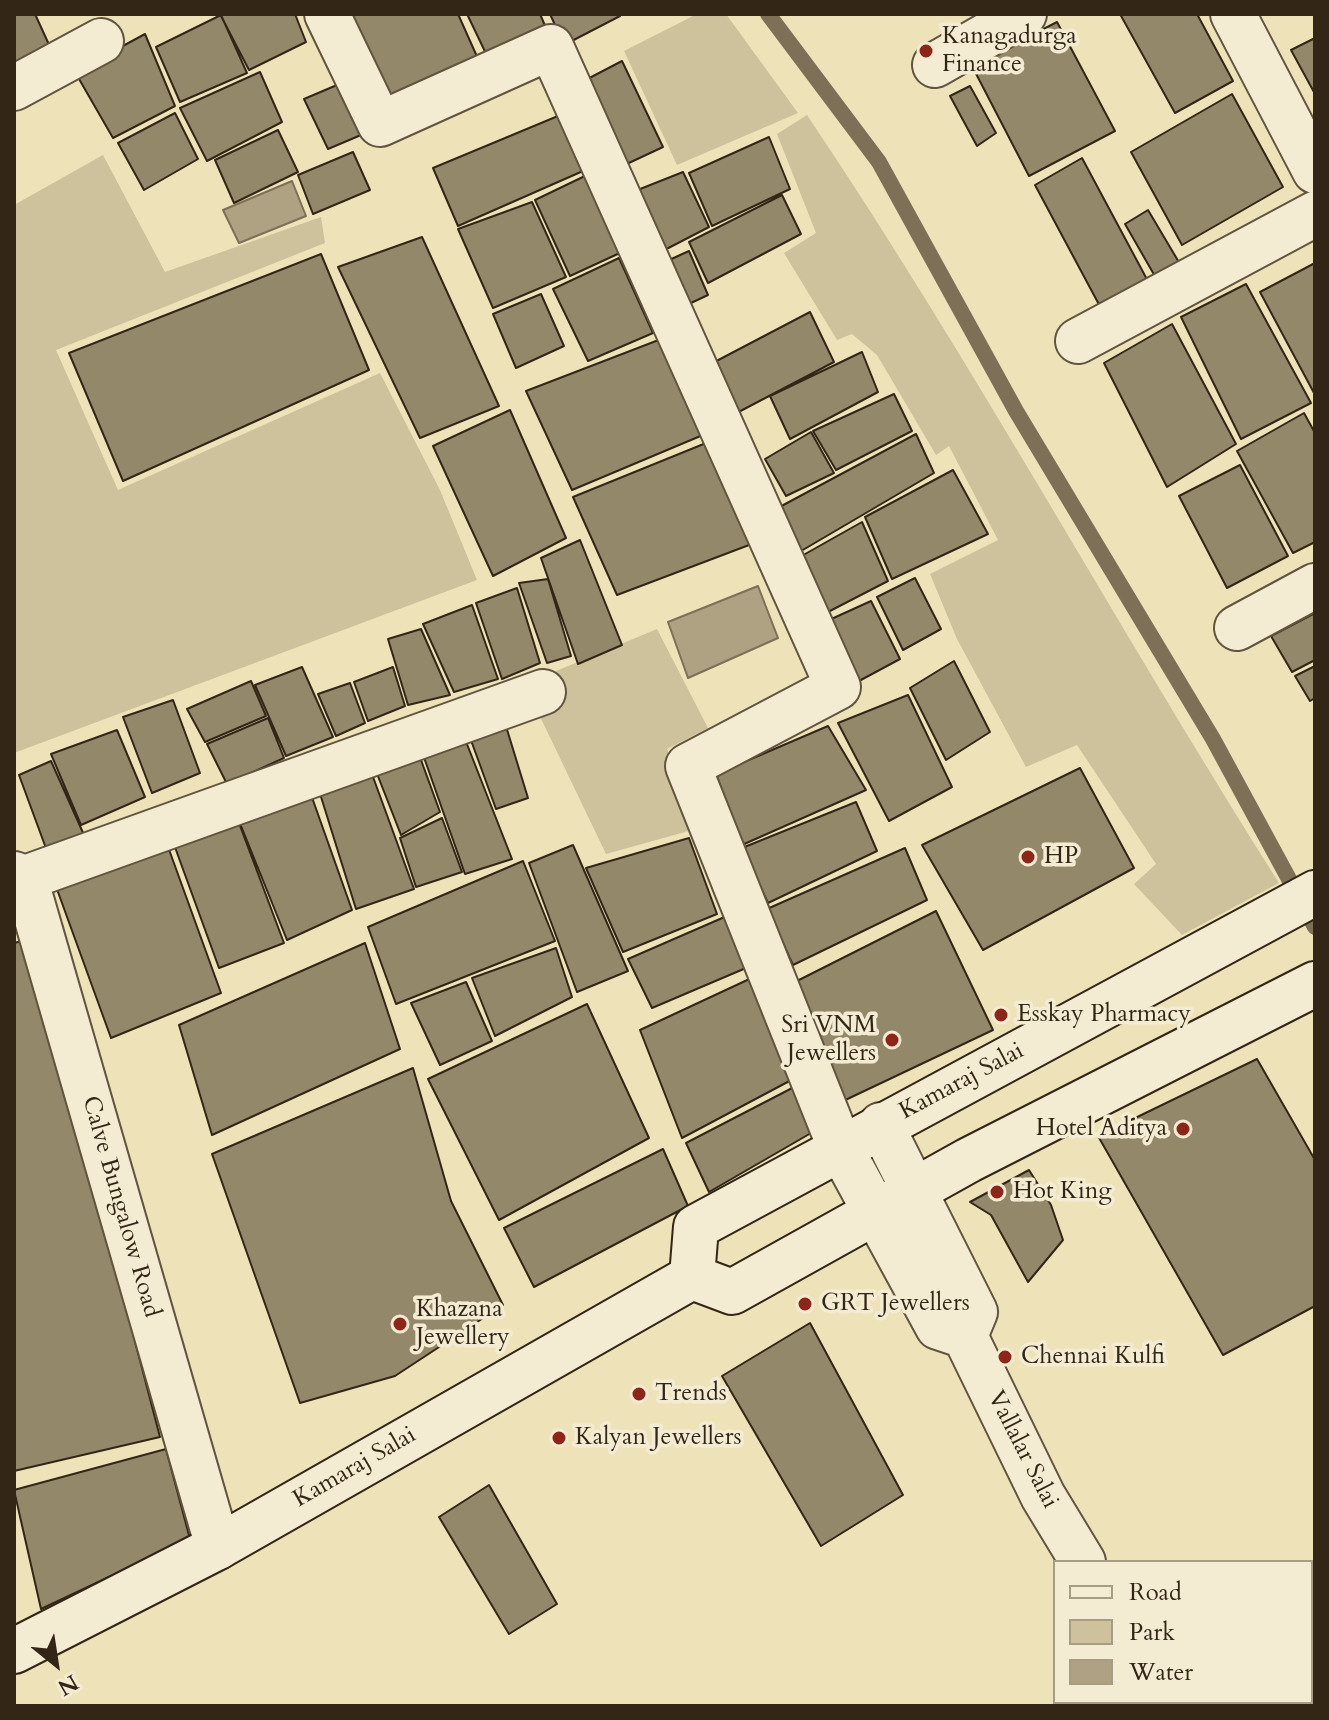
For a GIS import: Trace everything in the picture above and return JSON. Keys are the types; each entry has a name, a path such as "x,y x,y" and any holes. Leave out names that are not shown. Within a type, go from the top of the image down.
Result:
{"street":[{"path":"327,14 380,124 551,47 838,687 688,766 840,1147 938,1327 965,1336 975,1312 881,1125"},
{"path":"935,65 1024,14"},
{"path":"1233,14 1315,171"},
{"path":"14,88 101,41"},
{"path":"1078,341 1315,214"},
{"path":"1237,628 1315,586"},
{"path":"19,876 543,692"},
{"name":"Calve Bungalow Road","path":"19,876 218,1547"},
{"name":"Kamaraj Salai","path":"14,1651 218,1547 692,1277 696,1227 1182,962 1315,893"},
{"path":"692,1277 732,1292 916,1190 1315,984"},
{"name":"Vallalar Salai","path":"965,1336 1043,1496 1082,1560"}],"green space":[{"path":"697,14 726,14 798,113 677,165 624,51"},
{"path":"807,115 988,401 1279,883 1182,935 1134,884 1156,864 1077,745 1026,767 957,639 930,574 998,540 949,446 936,455 877,355 852,334 837,340 784,253 816,233 777,134"},
{"path":"103,155 165,272 321,217 325,243 56,350 118,490 380,373 440,490 477,580 14,753 14,205"},
{"path":"657,629 708,728 667,749 703,827 606,854 533,702 549,674"}],"water":[{"path":"292,181 306,216 239,243 223,210"},
{"path":"758,586 778,638 688,678 668,622"}],"building":[{"path":"14,14 35,14 51,49 14,66"},
{"path":"220,14 295,14 306,42 249,70"},
{"path":"344,14 458,14 483,70 389,112"},
{"path":"467,14 540,14 549,35 491,64"},
{"path":"550,14 619,14 620,16 564,45"},
{"path":"1120,14 1197,14 1233,81 1175,113"},
{"path":"221,15 247,73 180,102 156,47"},
{"path":"1057,22 1115,131 1029,176 972,66"},
{"path":"145,34 175,106 113,138 75,72"},
{"path":"1315,38 1315,94 1291,50"},
{"path":"622,61 663,147 616,169 576,85"},
{"path":"260,72 282,122 207,161 180,108"},
{"path":"337,85 361,135 328,149 304,99"},
{"path":"970,86 996,133 977,146 950,96"},
{"path":"1232,94 1283,187 1182,245 1131,152"},
{"path":"175,113 198,159 144,190 118,143"},
{"path":"558,116 583,171 458,226 433,168"},
{"path":"278,130 298,172 234,203 215,160"},
{"path":"769,137 790,189 712,226 689,173"},
{"path":"353,152 370,190 313,214 298,175"},
{"path":"1082,158 1150,285 1103,312 1035,185"},
{"path":"683,172 709,227 651,257 625,195"},
{"path":"587,175 622,252 570,276 535,200"},
{"path":"782,195 801,234 708,283 689,242"},
{"path":"532,202 566,277 493,308 458,229"},
{"path":"1148,210 1180,264 1156,278 1125,224"},
{"path":"422,237 499,406 420,438 338,267"},
{"path":"689,251 708,295 676,310 656,266"},
{"path":"321,254 369,370 123,481 69,353"},
{"path":"619,258 653,333 588,361 553,289"},
{"path":"1315,263 1315,393 1314,393 1260,292"},
{"path":"1246,284 1311,403 1241,439 1181,317"},
{"path":"541,294 564,346 516,368 493,314"},
{"path":"810,312 834,362 729,417 705,367"},
{"path":"1172,324 1236,444 1167,487 1104,363"},
{"path":"669,336 710,432 572,490 526,391"},
{"path":"862,352 878,392 790,439 770,396"},
{"path":"894,394 912,431 836,470 813,431"},
{"path":"510,410 566,538 493,576 433,446"},
{"path":"1304,413 1315,433 1315,542 1293,553 1237,451"},
{"path":"811,432 834,473 786,496 765,459"},
{"path":"916,434 934,473 796,554 774,510"},
{"path":"711,441 757,542 617,595 573,497"},
{"path":"1240,465 1288,556 1227,588 1179,496"},
{"path":"953,470 988,534 892,579 865,517"},
{"path":"862,522 888,581 826,613 798,558"},
{"path":"580,540 622,645 578,664 541,558"},
{"path":"915,578 941,629 903,650 877,597"},
{"path":"548,579 571,656 547,663 519,583"},
{"path":"517,588 540,663 502,679 476,603"},
{"path":"871,601 900,659 859,681 827,621"},
{"path":"472,605 498,679 454,692 423,624"},
{"path":"1315,613 1315,660 1292,672 1271,636"},
{"path":"421,629 450,695 408,705 388,639"},
{"path":"954,661 990,732 946,760 910,688"},
{"path":"1315,666 1315,698 1310,701 1295,676"},
{"path":"302,667 333,737 286,756 255,685"},
{"path":"393,667 405,706 368,721 354,682"},
{"path":"251,681 266,716 205,742 187,709"},
{"path":"350,683 365,723 336,736 318,694"},
{"path":"908,695 952,787 889,821 838,723"},
{"path":"173,700 200,773 152,793 123,717"},
{"path":"268,718 284,758 227,784 207,744"},
{"path":"505,723 528,798 496,809 468,732"},
{"path":"828,726 866,790 742,845 716,774"},
{"path":"117,730 145,797 81,825 51,754"},
{"path":"463,734 512,859 465,874 420,746"},
{"path":"417,749 440,812 401,835 374,766"},
{"path":"51,761 84,835 47,851 19,775"},
{"path":"369,766 414,889 356,909 317,784"},
{"name":"HP","path":"1080,768 1134,868 983,950 922,845"},
{"path":"309,789 352,910 287,940 235,811"},
{"path":"856,802 877,851 768,903 742,848"},
{"path":"236,815 284,943 219,968 172,839"},
{"path":"442,818 462,872 416,887 400,838"},
{"path":"689,838 717,914 623,952 586,868"},
{"path":"167,844 221,993 111,1038 54,881"},
{"path":"573,845 628,971 577,992 529,863"},
{"path":"905,848 927,900 793,965 767,909"},
{"path":"523,861 555,941 396,1004 368,927"},
{"path":"936,911 993,1030 839,1103 789,985"},
{"path":"736,912 753,965 652,1008 628,959"},
{"path":"30,939 160,1437 14,1471 14,943"},
{"path":"365,943 400,1049 212,1135 179,1025"},
{"path":"556,948 572,997 495,1036 472,978"},
{"path":"758,975 797,1077 682,1138 640,1030"},
{"path":"466,982 492,1041 440,1065 411,1003"},
{"path":"587,1004 649,1138 499,1220 428,1079"},
{"path":"1257,1059 1315,1160 1315,1306 1223,1355 1098,1136"},
{"path":"413,1068 451,1201 503,1305 395,1376 300,1403 212,1154"},
{"path":"798,1085 818,1129 709,1192 686,1143"},
{"path":"663,1149 688,1206 534,1287 504,1228"},
{"path":"1029,1170 1051,1205 1063,1240 1028,1282 991,1215 970,1202"},
{"path":"810,1323 903,1495 821,1546 722,1376"},
{"path":"166,1449 190,1539 41,1609 14,1490"},
{"path":"489,1485 557,1604 509,1634 439,1517"}],"waterway":[{"path":"768,14 879,162 1016,411 1213,739 1315,927"}],"place":[{"name":"Kanagadurga Finance","path":"926,51"},
{"name":"HP","path":"1028,857"},
{"name":"Esskay Pharmacy","path":"1001,1015"},
{"name":"Sri VNM Jewellers","path":"892,1040"},
{"name":"Hotel Aditya","path":"1183,1129"},
{"name":"Hot King","path":"997,1192"},
{"name":"GRT Jewellers","path":"805,1304"},
{"name":"Khazana Jewellery","path":"400,1324"},
{"name":"Chennai Kulfi","path":"1005,1357"},
{"name":"Trends","path":"639,1394"},
{"name":"Kalyan Jewellers","path":"559,1438"}]}
